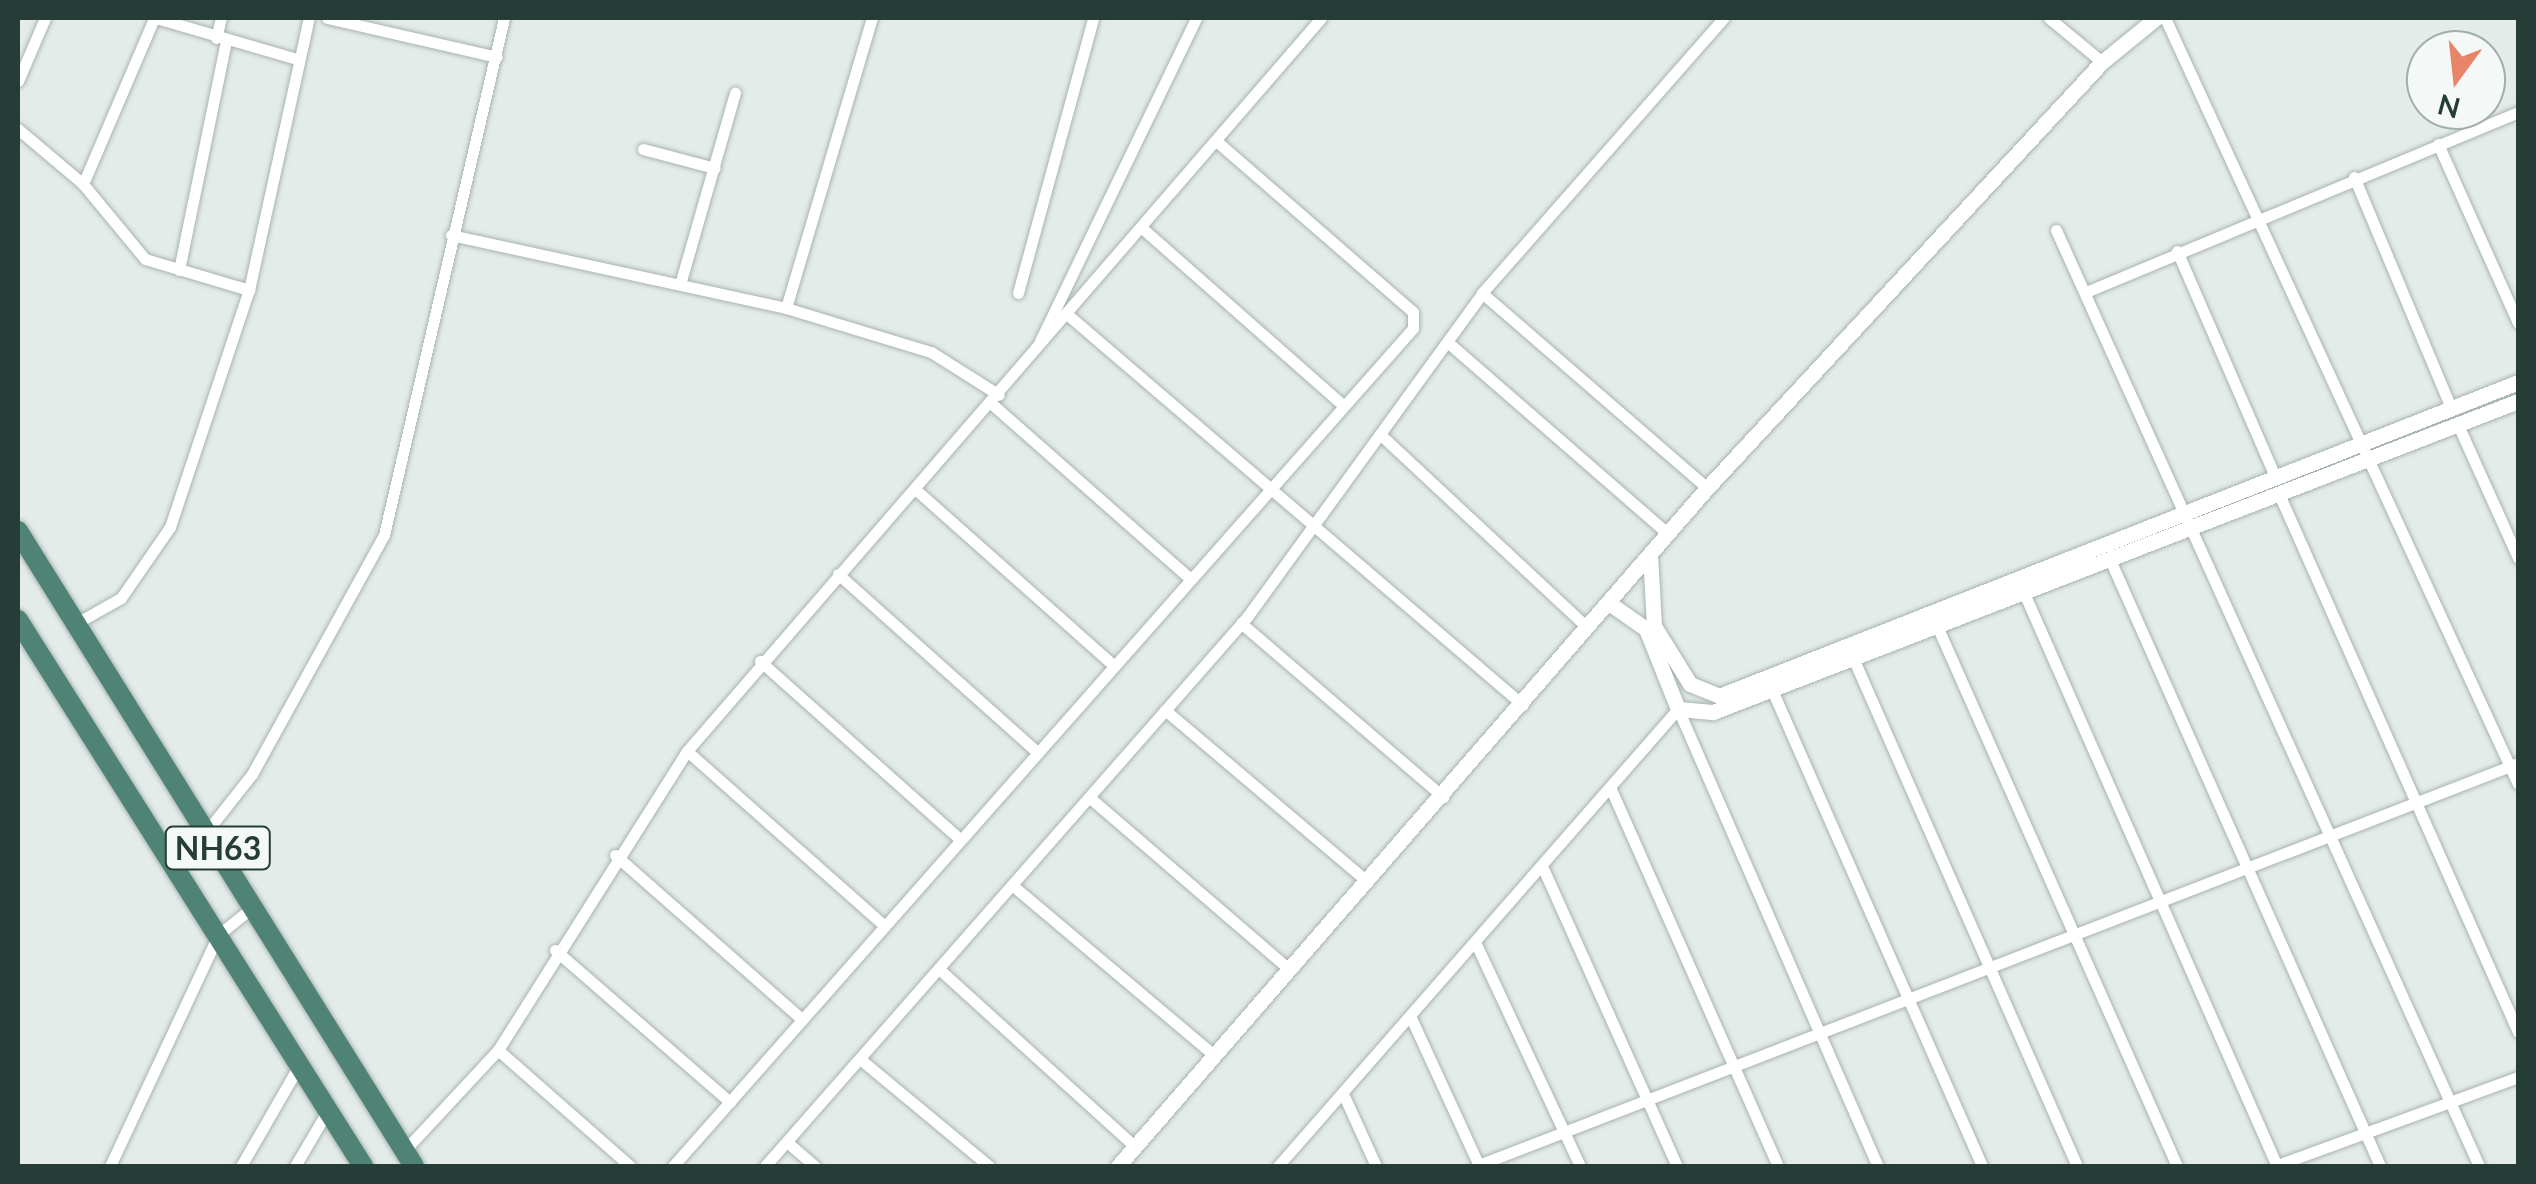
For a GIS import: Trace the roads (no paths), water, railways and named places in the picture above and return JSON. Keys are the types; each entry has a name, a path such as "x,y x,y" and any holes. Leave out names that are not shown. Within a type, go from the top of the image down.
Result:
{"highway":[{"name":"NH63","path":"18,531 409,1159"},
{"name":"NH63","path":"18,620 301,1062 363,1166"}],"street":[{"path":"18,81 45,18"},
{"path":"83,184 155,18 294,58"},
{"path":"179,270 221,40 221,18"},
{"path":"75,624 120,598 156,558 249,290 294,58 309,18"},
{"path":"327,18 497,57"},
{"path":"207,831 272,740 384,536 504,18"},
{"path":"786,308 872,18"},
{"path":"1018,293 1093,18"},
{"path":"1028,363 1196,18"},
{"path":"409,1159 498,1050 615,855 687,751 760,661 1028,363 1321,18"},
{"path":"765,1166 1241,623 1452,346 1482,293 1724,18"},
{"path":"2048,18 2102,62"},
{"path":"1118,1166 1523,705 1707,488 2102,62 2156,18"},
{"path":"2164,18 2515,764 2518,784"},
{"path":"680,281 735,93"},
{"path":"2086,292 2257,215 2518,112"},
{"path":"18,129 83,184 145,260 249,290"},
{"path":"673,1166 1263,491 1413,328 1413,312 1216,141"},
{"path":"2438,144 2518,323"},
{"path":"643,149 714,168"},
{"path":"2354,177 2451,408"},
{"path":"1142,228 1343,405"},
{"path":"2056,230 2479,1166"},
{"path":"452,235 680,281 930,352 995,400 1188,577"},
{"path":"2177,251 2275,476"},
{"path":"1482,293 1707,488"},
{"path":"1068,316 1310,532 1523,705"},
{"path":"1452,346 1667,533"},
{"path":"1650,554 1654,626 1690,684 1712,696 2518,382"},
{"path":"1678,708 1714,712 2111,562 2518,401"},
{"path":"2458,424 2518,558"},
{"path":"1382,437 1587,627"},
{"path":"915,489 1112,664"},
{"path":"2278,494 2422,801 2518,1032"},
{"path":"2111,562 2380,1166"},
{"path":"838,574 1036,751"},
{"path":"2024,593 2276,1166 2518,1077"},
{"path":"1609,603 1646,629 1878,1166"},
{"path":"1241,623 1442,797"},
{"path":"1937,626 2075,929 2177,1166"},
{"path":"1853,658 1993,961 2076,1166"},
{"path":"760,661 960,839"},
{"path":"1772,690 1902,996 1982,1166"},
{"path":"1278,1166 1345,1098 1678,708"},
{"path":"1165,710 1368,882"},
{"path":"687,751 884,925"},
{"path":"1412,1020 1478,1166 2158,896 2515,764"},
{"path":"1610,787 1778,1166"},
{"path":"1089,797 1290,970"},
{"path":"615,855 802,1020"},
{"path":"1542,866 1677,1166"},
{"path":"1012,885 1215,1056"},
{"path":"110,1166 218,935 254,906"},
{"path":"1476,944 1580,1166"},
{"path":"556,950 730,1102"},
{"path":"938,969 1134,1148"},
{"path":"498,1050 630,1166"},
{"path":"860,1059 989,1166"},
{"path":"240,1166 301,1062"},
{"path":"1345,1098 1376,1166"},
{"path":"295,1166 328,1110"},
{"path":"788,1142 815,1166"}]}
